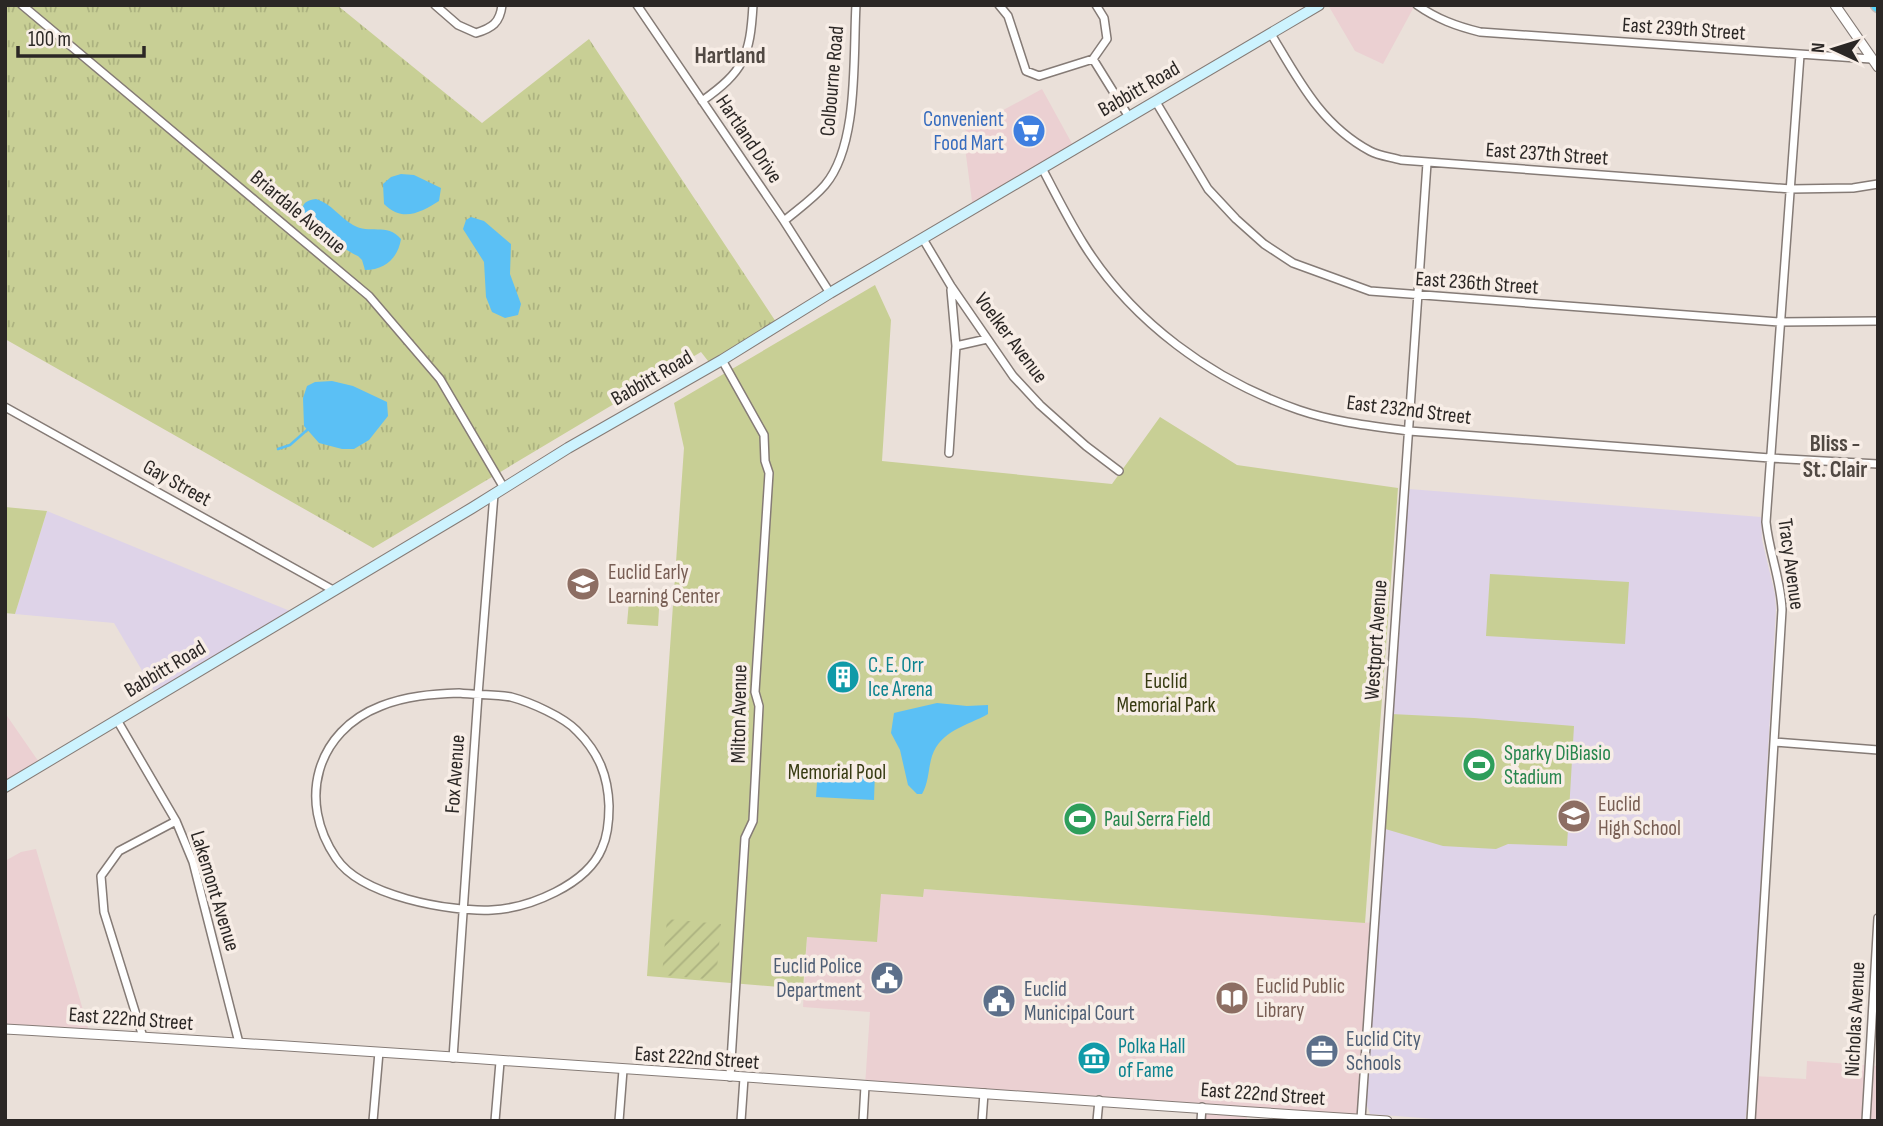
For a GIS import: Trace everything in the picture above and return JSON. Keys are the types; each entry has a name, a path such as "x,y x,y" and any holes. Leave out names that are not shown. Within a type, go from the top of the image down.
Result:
{"main road":[{"name":"Babbitt Road","path":"5,787 830,293 1319,5"}],"street":[{"name":"Briardale Avenue","path":"22,5 369,296 440,379 504,488"},
{"path":"435,5 458,25 476,33 495,25 502,5"},
{"name":"Hartland Drive","path":"637,5 830,293"},
{"path":"702,101 729,82 742,63 751,36 753,5"},
{"name":"Colbourne Road","path":"784,221 825,185 838,165 846,142 850,119 856,5"},
{"path":"999,5 1008,16 1026,71 1039,76 1093,59 1107,39 1104,18 1096,5"},
{"name":"East 239th Street","path":"1417,5 1434,17 1480,32 1871,59"},
{"path":"1835,5 1878,68"},
{"name":"East 237th Street","path":"1271,34 1312,102 1340,132 1372,152 1401,160 1791,189 1853,188 1878,184"},
{"name":"Tracy Avenue","path":"1751,1121 1782,610 1781,591 1768,544 1766,522 1800,55"},
{"path":"1093,59 1129,117"},
{"name":"East 236th Street","path":"1156,102 1208,189 1264,244 1293,263 1370,291 1779,323 1878,321"},
{"name":"Westport Avenue","path":"1361,1119 1427,163"},
{"name":"East 232nd Street","path":"1042,168 1083,244 1105,274 1148,321 1205,367 1300,411 1358,424 1409,431 1878,464"},
{"name":"Voelker Avenue","path":"923,239 1003,365 1040,405 1119,471"},
{"path":"948,453 956,346 951,286"},
{"path":"956,346 987,339"},
{"name":"Milton Avenue","path":"722,360 764,435 765,461 769,473 755,686 759,706 753,821 745,838 730,1077"},
{"name":"Gay Street","path":"5,407 332,590"},
{"name":"Fox Avenue","path":"453,1058 494,494"},
{"path":"417,695 512,697 545,710 576,729 596,754 608,783 609,820 602,849 586,870 558,891 530,904 493,910 463,909 397,897 359,878 336,859 317,820 314,797 317,775 328,749 351,723 380,706 417,695"},
{"name":"Lakemont Avenue","path":"117,720 176,821 193,862 239,1043"},
{"path":"1774,742 1878,750"},
{"path":"143,1038 104,912 101,876 119,851 176,821"},
{"name":"Nicholas Avenue","path":"1866,1121 1878,918"},
{"name":"East 222nd Street","path":"5,1029 1202,1107 1308,1118 1387,1121"},
{"path":"373,1121 379,1052"},
{"path":"495,1121 499,1062"},
{"path":"619,1121 623,1070"},
{"path":"741,1121 744,1078"},
{"path":"863,1121 865,1086"},
{"path":"982,1121 984,1093"},
{"path":"1097,1121 1098,1100"},
{"path":"1201,1121 1202,1107"}],"shaded area":[{"path":"1328,5 1415,5 1383,64 1355,51"},
{"path":"1042,89 1075,149 973,209 963,132"},
{"name":"Euclid High School","path":"1409,489 1761,517 1762,540 1776,609 1749,1091 1745,1121 1461,1121 1370,1114 1366,1103 1384,804"},
{"path":"47,511 295,613 157,696 114,623 15,614"},
{"path":"5,713 41,765 5,787"},
{"path":"36,849 90,1034 5,1029 5,861 21,852"},
{"path":"923,889 1373,923 1361,1119 1247,1111 1247,1121 1201,1121 1202,1108 865,1086 870,1012 803,1007 807,937 880,894 922,897"},
{"path":"1807,1061 1878,1066 1878,1121 1752,1121 1754,1076 1806,1079"}],"green space":[{"path":"5,5 337,5 482,123 589,39 778,325 712,366 701,352 373,548 5,339"},
{"name":"Euclid Memorial Park","path":"875,285 891,320 882,461 1112,484 1160,417 1237,465 1398,488 1365,923 924,889 923,897 881,894 877,942 807,937 803,989 647,976 684,448 674,403"},
{"path":"5,507 47,511 15,614 5,613"},
{"path":"1490,574 1629,582 1625,644 1486,636"},
{"path":"630,590 660,593 658,626 627,624"},
{"name":"Sparky DiBiasio Stadium","path":"1391,714 1574,726 1567,846 1508,844 1496,849 1443,846 1382,828"},
{"path":"667,919 721,924 716,980 662,975"}],"water":[{"path":"401,174 414,175 441,188 439,201 412,214 391,210 384,204 383,184 391,177"},
{"path":"316,199 359,228 396,234 401,239 394,257 379,268 365,270 358,256 329,238 308,219 303,210 305,203"},
{"path":"471,217 484,221 511,244 510,274 521,304 518,315 505,318 492,312 486,297 484,262 463,229 466,220"},
{"path":"332,381 353,386 387,402 388,416 369,440 354,449 319,443 304,426 303,398 307,386 315,382"},
{"path":"937,703 988,705 988,714 948,734 942,740 932,756 922,794 917,794 908,785 900,750 891,733 894,713"},
{"path":"818,768 875,771 874,800 816,797"}],"waterway":[{"path":"278,449 290,445 307,430"}],"place":[{"name":"Convenient Food Mart","path":"1029,131"},
{"name":"Euclid Early Learning Center","path":"583,584"},
{"name":"C. E. Orr Ice Arena","path":"843,677"},
{"name":"Sparky DiBiasio Stadium","path":"1479,765"},
{"name":"Euclid High School","path":"1574,816"},
{"name":"Paul Serra Field","path":"1080,819"},
{"name":"Euclid Police Department","path":"887,978"},
{"name":"Euclid Public Library","path":"1232,998"},
{"name":"Euclid Municipal Court","path":"999,1001"},
{"name":"Euclid City Schools","path":"1322,1051"},
{"name":"Polka Hall of Fame","path":"1094,1058"}],"district":[{"name":"Hartland","path":"730,56"},
{"name":"Bliss - St. Clair","path":"1835,457"}],"park label":[{"name":"Memorial Pool","path":"837,772"}]}
